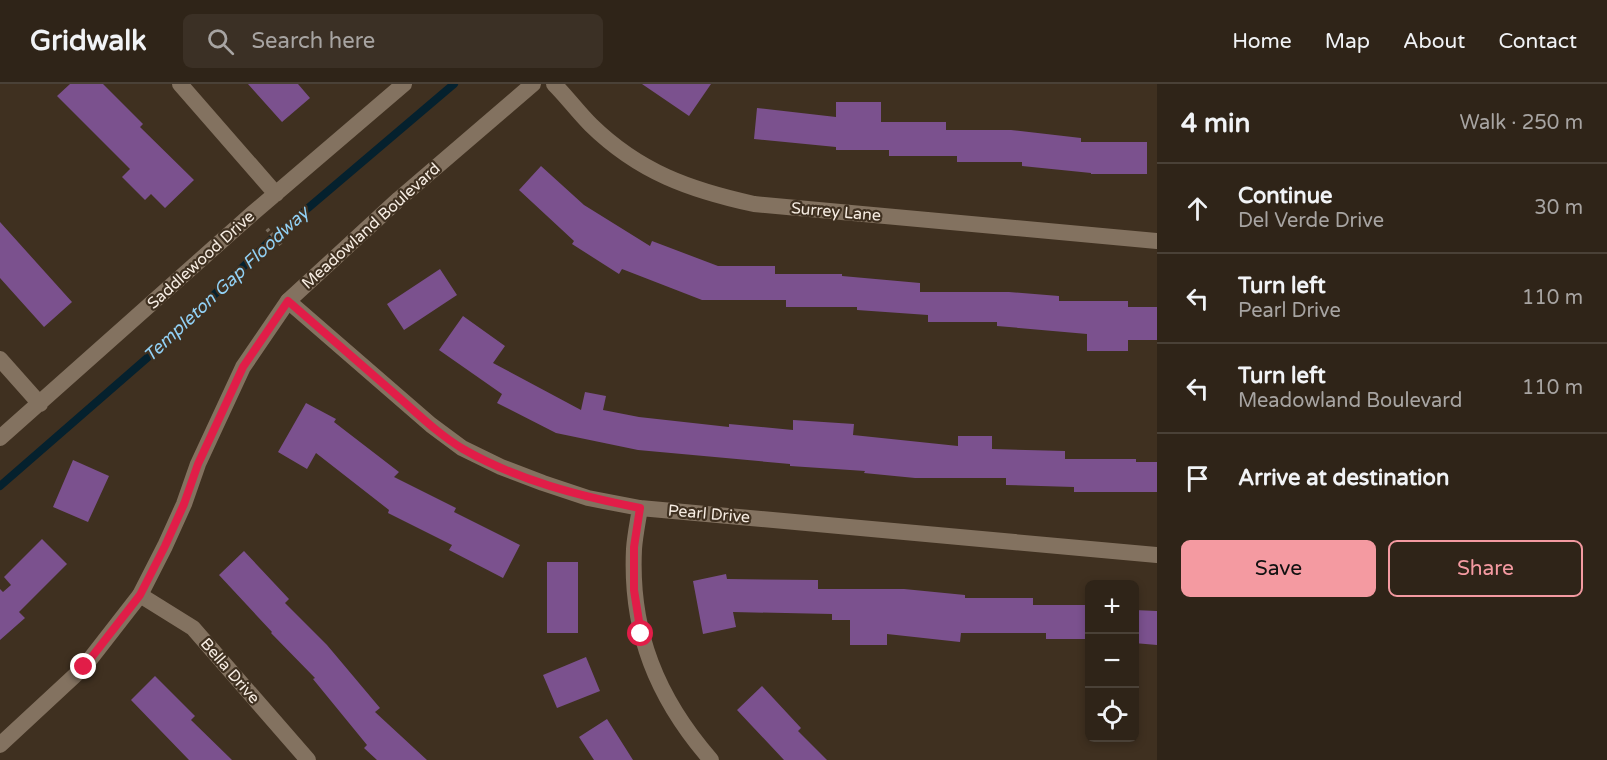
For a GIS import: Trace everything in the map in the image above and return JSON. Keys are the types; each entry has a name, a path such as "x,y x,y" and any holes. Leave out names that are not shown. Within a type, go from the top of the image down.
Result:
{"street":[{"path":"180,84 276,194"},
{"name":"Saddlewood Drive","path":"0,438 404,84"},
{"name":"Meadowland Boulevard","path":"0,745 84,667 140,595 184,504 198,464 243,367 288,301 399,199 533,84"},
{"name":"Surrey Lane","path":"554,84 591,125 620,150 662,176 708,194 754,204 1157,241"},
{"name":"Pearl Drive","path":"288,301 431,425 462,448 501,467 588,498 640,508 1157,555"},
{"path":"0,359 40,404"},
{"path":"640,508 634,547 634,590 641,634 671,708 711,760"},
{"name":"Bella Drive","path":"140,595 193,628 308,760"}],"path":[{"path":"264,226 282,246"}],"building":[{"path":"70,84 103,84 143,124 140,127 194,180 165,208 151,194 145,200 122,177 130,169 57,96"},
{"path":"248,84 298,84 310,98 282,122"},
{"path":"642,84 711,84 689,116"},
{"path":"836,102 881,102 881,122 946,122 946,130 1011,130 1081,138 1081,142 1147,142 1147,174 1091,174 1022,166 1022,162 957,162 957,156 889,156 889,150 836,150 836,147 754,139 757,108 836,117"},
{"path":"541,166 584,205 650,246 652,241 718,266 775,266 775,274 842,274 842,276 920,283 920,292 1009,292 1059,296 1059,301 1128,301 1128,307 1157,307 1157,340 1128,340 1128,351 1087,351 1087,334 997,326 997,322 928,322 928,315 857,310 857,307 786,307 786,300 702,300 622,269 619,274 572,244 574,241 519,190"},
{"path":"0,222 72,302 44,327 0,278"},
{"path":"440,269 457,295 404,330 387,304"},
{"path":"463,316 505,346 493,363 581,410 585,392 606,396 603,410 639,417 729,427 729,424 793,430 793,420 854,424 853,435 958,446 958,436 992,436 992,449 1065,451 1065,459 1136,459 1136,462 1157,462 1157,492 1074,492 1074,487 1006,485 1006,478 915,478 864,473 865,471 790,466 790,464 638,450 556,433 497,403 502,394 439,350"},
{"path":"306,403 336,419 334,422 399,472 394,477 456,508 454,512 520,545 503,578 449,550 452,545 388,513 389,510 316,453 307,469 278,452"},
{"path":"73,460 109,476 88,522 53,507"},
{"path":"42,539 67,564 19,612 25,618 0,640 0,589 3,592 11,585 4,577"},
{"path":"244,551 289,599 285,603 327,645 380,708 375,712 427,760 377,760 364,748 367,745 313,679 315,678 219,575"},
{"path":"547,562 578,562 578,633 547,633"},
{"path":"726,574 727,579 818,580 818,589 904,589 965,595 965,598 1033,598 1033,605 1085,605 1085,639 1046,639 1046,633 961,633 960,642 887,634 887,645 850,645 850,620 832,620 832,614 733,612 736,627 703,634 693,581"},
{"path":"1139,610 1157,611 1157,645 1139,643"},
{"path":"586,657 600,691 557,708 543,675"},
{"path":"155,676 195,716 191,720 232,760 189,760 131,700"},
{"path":"762,686 801,728 798,731 827,760 784,760 737,710"},
{"path":"607,719 633,760 594,760 579,737"}],"waterway":[{"name":"Templeton Gap Floodway","path":"0,486 162,345 274,237 454,84"}],"route":[{"path":"84,667 112,634 140,595 184,504 198,464 243,367 288,301 431,425 462,448 501,467 543,483 588,498 640,508 634,547 634,590 641,634"}]}
